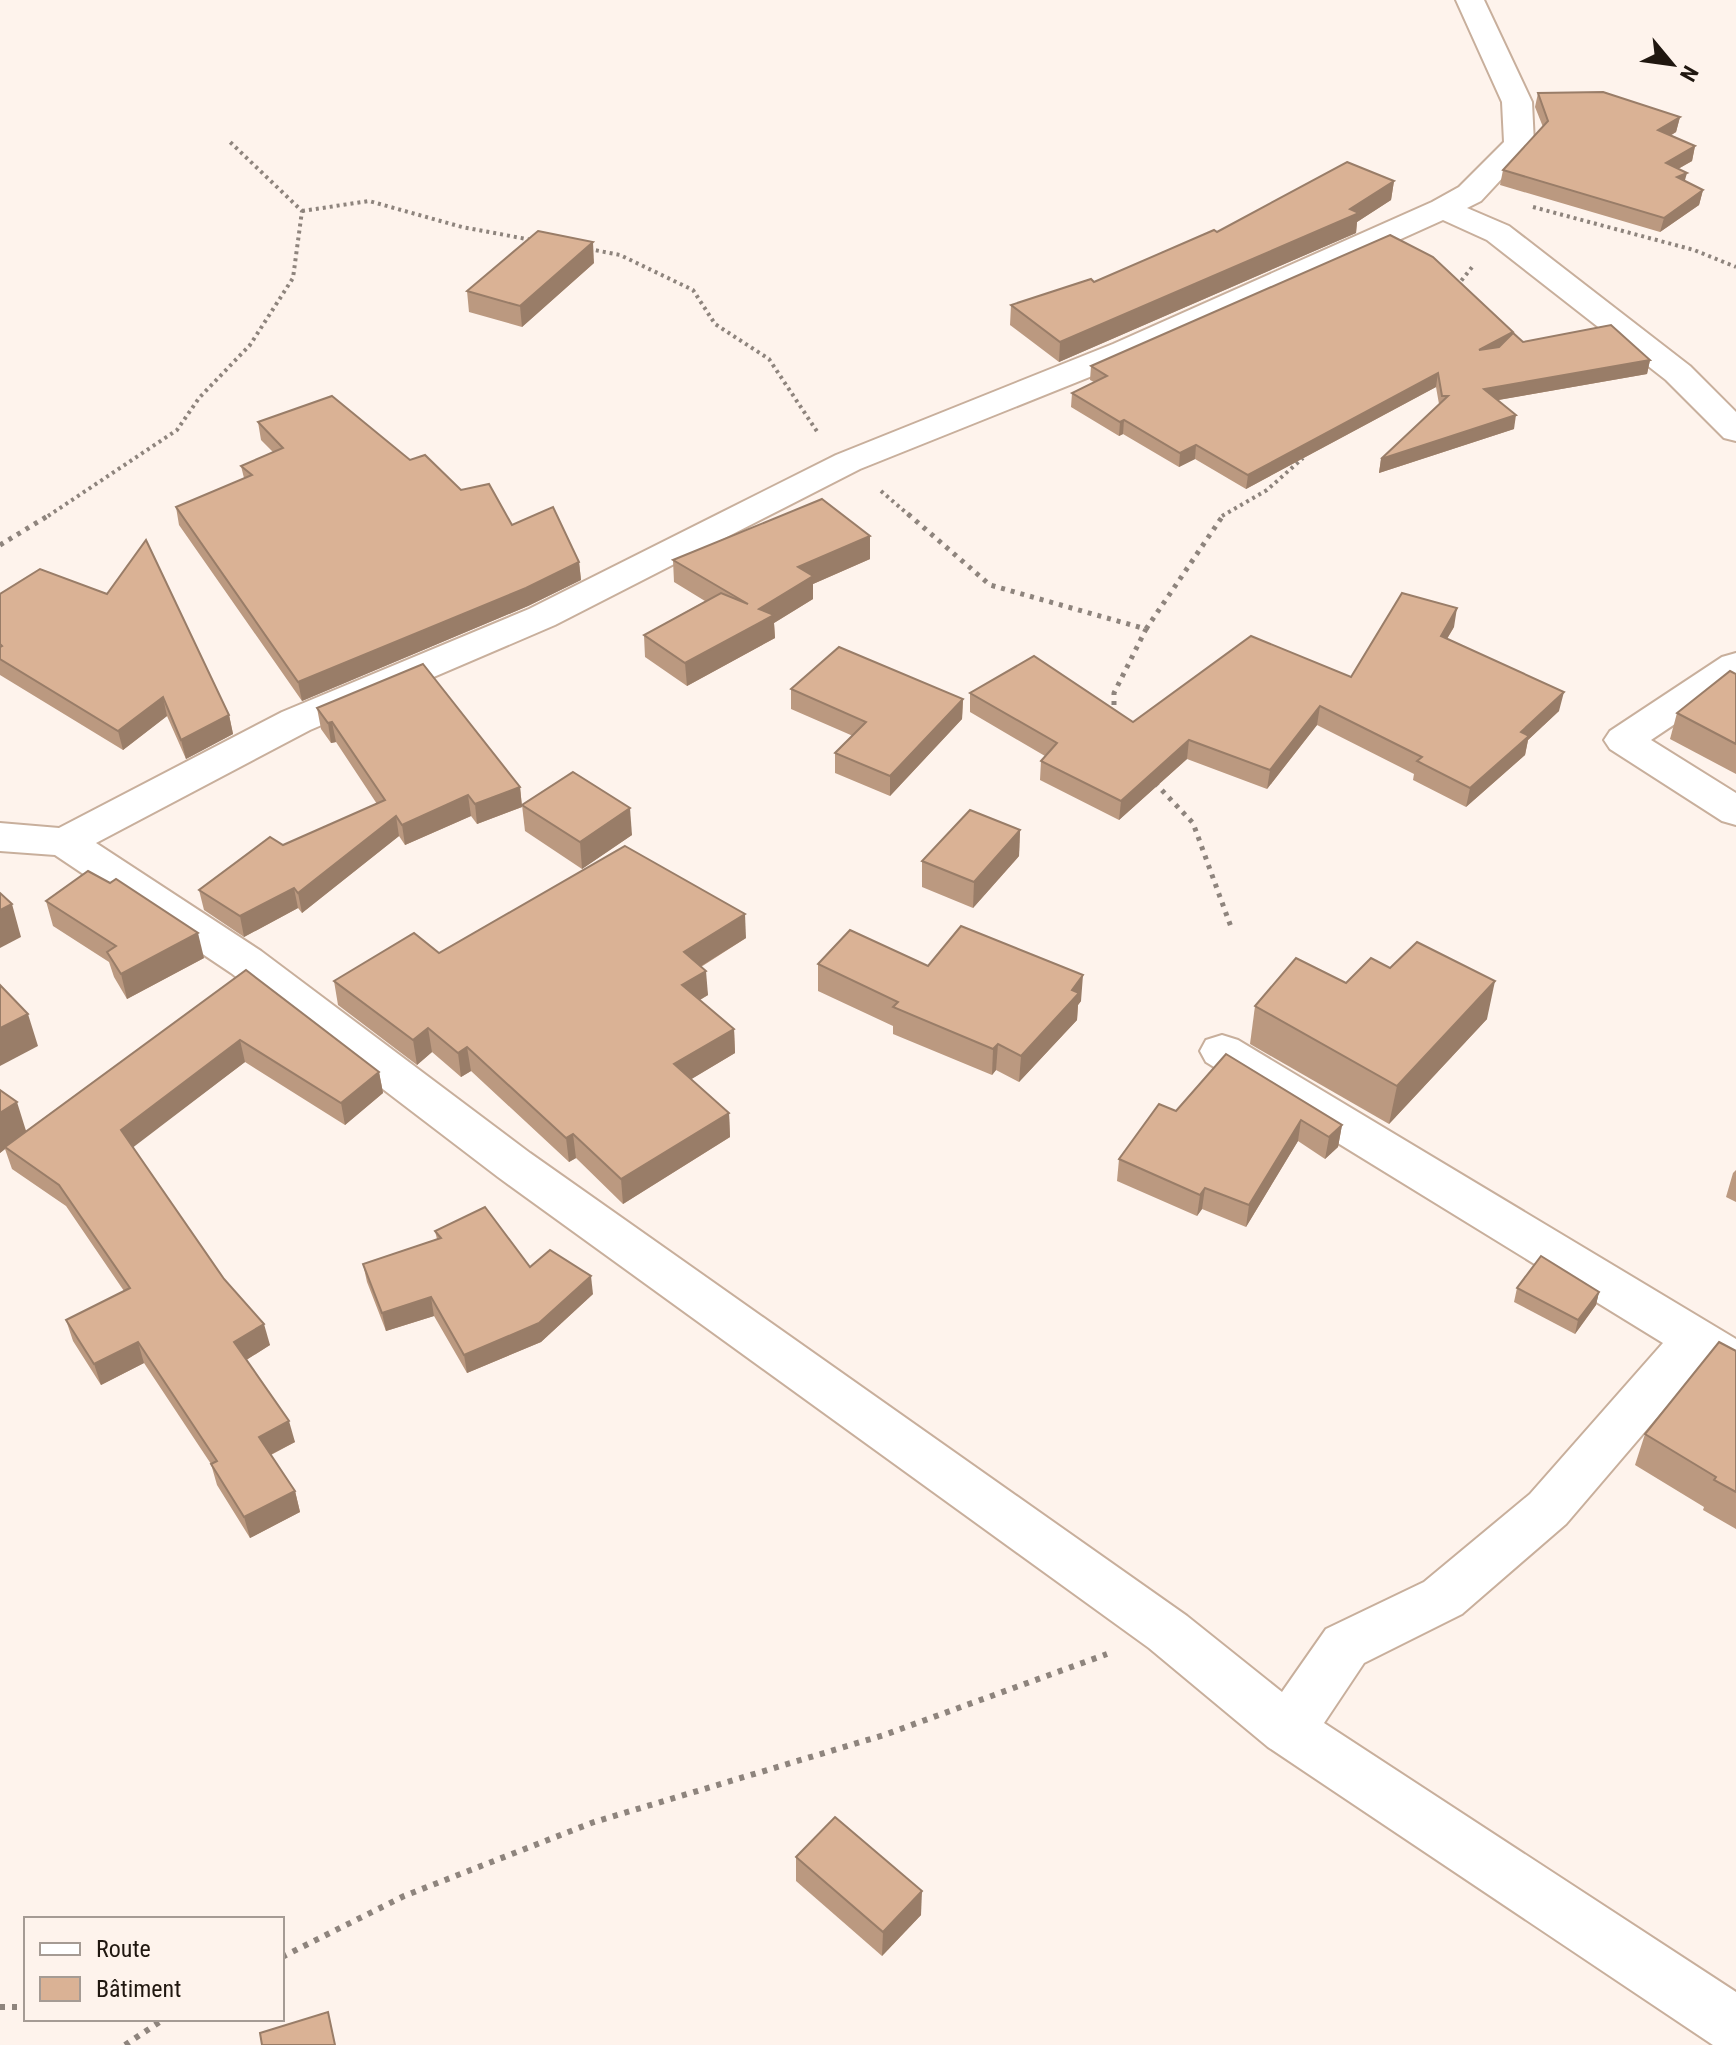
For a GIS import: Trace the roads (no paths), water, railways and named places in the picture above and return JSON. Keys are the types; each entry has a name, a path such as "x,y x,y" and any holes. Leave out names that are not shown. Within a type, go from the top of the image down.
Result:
{"street":[{"path":"65,842 296,721 542,617 848,462 1125,351 1456,201 1519,144 1517,102 1470,0"},
{"path":"1456,201 1678,373 1736,431"},
{"path":"1736,665 1624,740 1736,812"},
{"path":"0,837 65,842 246,962 514,1165 1168,1632 1288,1730 1736,2026"},
{"path":"1222,1051 1716,1351 1548,1509 1443,1598 1345,1646 1288,1730"}]}
